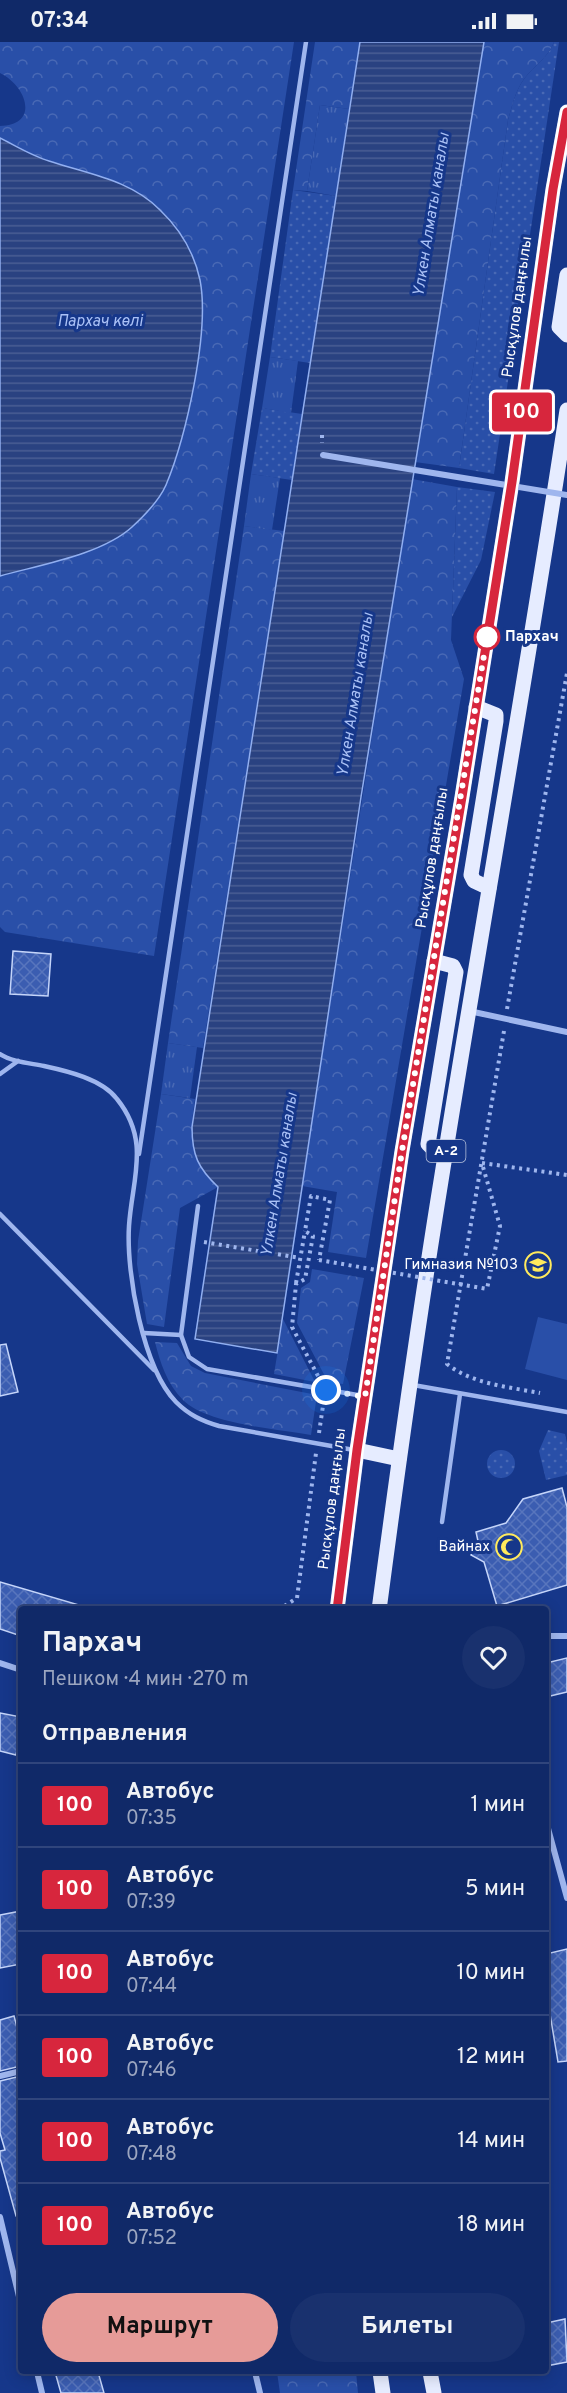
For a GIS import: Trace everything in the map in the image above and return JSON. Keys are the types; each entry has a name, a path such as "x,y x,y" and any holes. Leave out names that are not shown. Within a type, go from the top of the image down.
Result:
{"main road":[{"name":"Рысқұлов даңғылы","path":"338,1606 357,1450 402,1151 476,707 565,139 567,112"},
{"path":"567,274 559,327 567,335"},
{"name":"A-2","path":"380,1606 409,1384 445,1154 514,746 567,411"},
{"path":"476,707 496,715 471,875 474,880 489,888"},
{"path":"434,962 453,966 456,972 428,1144 445,1154"},
{"path":"357,1450 399,1460"},
{"path":"380,2374 383,2393"},
{"path":"430,2374 434,2393"}],"street":[{"path":"323,455 567,495"},
{"path":"468,1011 567,1032"},
{"path":"549,1636 567,1636"},
{"path":"0,1663 18,1669"},
{"path":"549,1832 567,1898"},
{"path":"0,2076 18,2072"},
{"path":"0,2217 18,2292"},
{"path":"37,2374 42,2393"},
{"path":"255,2374 260,2393"}],"lane":[{"path":"156,1373 131,1284 128,1258 129,1224 306,42"},
{"path":"0,1054 18,1061 69,1073 106,1089 116,1098 126,1113 138,1154"},
{"path":"0,1074 18,1061"},
{"path":"198,1206 182,1335 189,1357 207,1369 365,1397"},
{"path":"0,1214 156,1373 175,1401 188,1413 202,1421 357,1450"},
{"path":"144,1333 182,1335"},
{"path":"409,1384 567,1412"},
{"path":"442,1522 460,1394"}],"path":[{"path":"546,1394 483,1381 456,1371 447,1364 567,673"},
{"path":"482,1163 567,1175"},
{"path":"330,1200 319,1260 487,1289 500,1226 482,1163"},
{"path":"296,1284 305,1231"},
{"path":"204,1242 300,1258"}],"green space":[{"path":"0,42 294,42 154,956 5,932 0,927 0,576 82,551 129,529 140,193 35,156 0,138 0,126 13,124 21,119 25,112 25,104 17,87 0,73"},
{"path":"315,42 360,42 349,109 320,105 307,191 293,190"},
{"path":"484,42 554,42 548,53 521,84 508,120 459,468 415,462"},
{"path":"554,42 559,42 494,474 459,468 508,120 521,84 548,53"},
{"path":"320,105 349,109 336,196 307,191"},
{"path":"293,190 336,196 310,363 270,357"},
{"path":"270,357 298,361 291,413 262,408"},
{"path":"262,408 302,414 292,480 251,474"},
{"path":"251,474 280,478 272,530 244,526"},
{"path":"412,479 457,487 451,640 464,679 366,1258 328,1252 337,1192 302,1186"},
{"path":"457,487 495,492 481,560 452,617"},
{"path":"244,526 284,531 203,1048 168,1043"},
{"path":"168,1043 197,1047 190,1098 161,1094"},
{"path":"161,1094 195,1099 192,1125 193,1147 201,1167 218,1187 180,1208 164,1327 147,1324 137,1264 138,1241"},
{"path":"312,1269 364,1278 343,1384 328,1382 297,1323 301,1288 310,1282"},
{"path":"538,1317 567,1324 567,1380 525,1369"},
{"path":"283,1319 315,1382 274,1374"},
{"path":"155,1342 177,1343 191,1366 205,1373 317,1395 311,1435 225,1420 194,1408 183,1400 168,1380"},
{"path":"548,1430 565,1434 567,1475 546,1480 539,1451"},
{"path":"501,1450 511,1454 515,1464 511,1474 501,1478 491,1474 487,1464 491,1454"},
{"path":"277,2374 356,2374 358,2393 280,2393"}],"water":[{"name":"Үлкен Алматы каналы","path":"360,42 484,42 361,797 277,1353 195,1339 218,1187 201,1167 193,1146 192,1127"},
{"name":"Пархач көлі","path":"0,138 43,159 108,179 149,200 168,218 186,242 194,260 200,280 202,327 194,384 181,440 166,485 155,502 132,527 104,545 69,558 0,576"}],"building":[{"path":"13,951 51,954 48,996 10,994"},
{"path":"6,1344 18,1392 0,1396 0,1345"},
{"name":"Вайнах","path":"562,1488 567,1507 567,1585 497,1606 484,1562 471,1555 478,1541 476,1532 506,1523 523,1499"},
{"path":"0,1582 79,1605 18,1606 18,1635 0,1629"},
{"path":"567,1658 567,1692 549,1696 549,1662"},
{"path":"0,1713 18,1716 16,1755 0,1751"},
{"path":"18,1912 18,1965 0,1968 0,1915"},
{"path":"567,1949 567,2061 558,2062 549,2008 549,1953"},
{"path":"14,2016 18,2031 18,2067 0,2071 0,2020"},
{"path":"18,2077 18,2216 16,2216 0,2158 0,2151 5,2150 0,2133 0,2081"},
{"path":"565,2319 567,2362 549,2365 549,2322"},
{"path":"56,2374 99,2374 104,2393 61,2393"}],"bus line":[{"name":"100","path":"338,1606 357,1450 402,1151 462,797 512,482 553,189 567,112"}],"place":[{"name":"Пархач","path":"487,637"},
{"name":"Гимназия №103","path":"538,1265"},
{"name":"Вайнах","path":"509,1547"}],"route":[{"path":"326,1390 365,1397 402,1151 487,637"}]}
